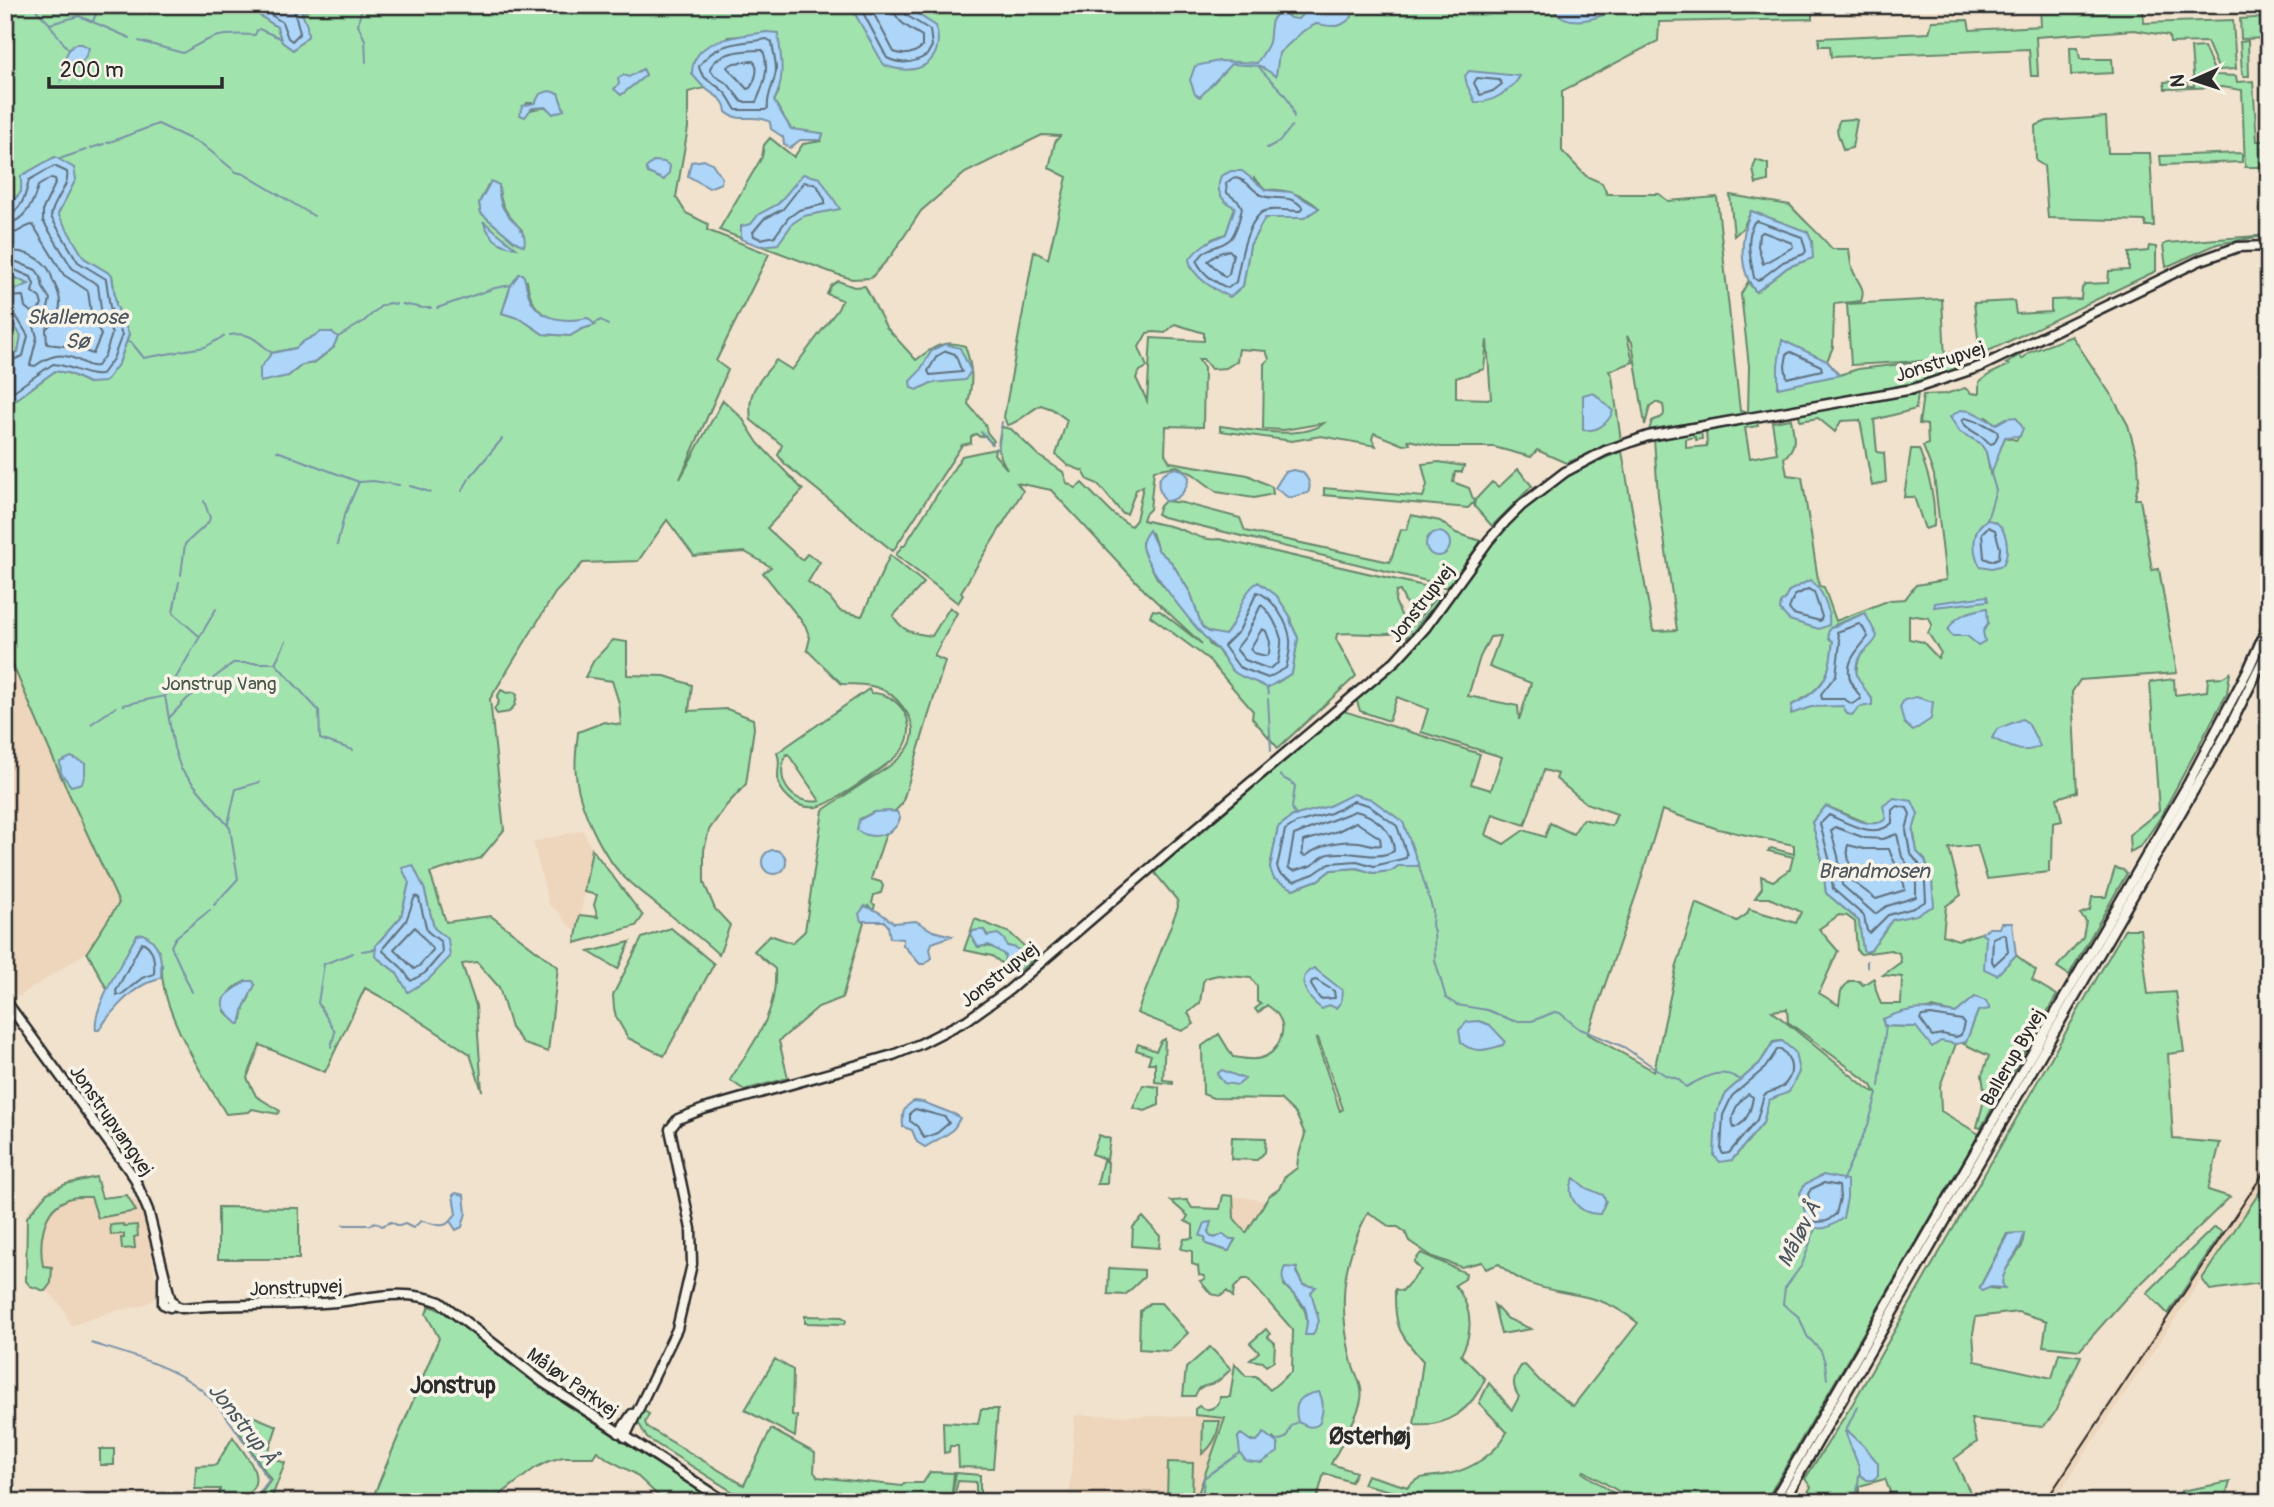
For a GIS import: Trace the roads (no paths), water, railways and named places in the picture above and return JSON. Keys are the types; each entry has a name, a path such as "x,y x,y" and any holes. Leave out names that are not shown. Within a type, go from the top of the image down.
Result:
{"street":[{"name":"Jonstrupvej","path":"622,1435 677,1329 692,1264 691,1229 670,1129 678,1119 704,1109 893,1055 967,1020 1009,990 1395,661 1426,626 1489,540 1542,488 1605,451 1648,436 1913,389 1944,380 1982,366 2201,260 2238,247 2269,246"},
{"name":"Ballerup Byvej","path":"1773,1502 2188,784 2249,668 2269,623"},
{"name":"Ballerup Byvej","path":"1783,1502 2225,736 2269,648"},
{"name":"Jonstrupvangvej","path":"5,1000 134,1177 148,1210 170,1300"},
{"name":"Jonstrupvej","path":"170,1300 182,1307 192,1307 322,1303 401,1293"},
{"name":"Måløv Parkvej","path":"401,1293 440,1302 544,1383 726,1502"}],"water":[{"path":"258,5 299,5 308,36 293,50 282,42 277,27 259,15"},
{"path":"854,5 907,5 936,26 938,39 932,58 925,65 907,70 884,65 852,8"},
{"path":"1311,5 1346,5 1353,11 1352,17 1339,25 1316,24 1303,31 1279,53 1276,76 1260,66 1231,64 1200,97 1195,94 1190,80 1195,66 1219,61 1257,63 1268,45 1274,17 1282,11 1290,18 1298,19"},
{"path":"1524,5 1627,5 1589,19 1570,20 1554,10 1543,12"},
{"path":"766,32 778,33 782,67 774,101 791,129 821,133 821,140 800,140 790,148 765,119 731,116 726,112 721,100 692,74 694,62 708,46 731,38"},
{"path":"75,44 89,48 87,54 61,80 66,56"},
{"path":"643,69 646,75 621,95 614,89 619,84 618,78 624,75 629,77"},
{"path":"1469,71 1520,76 1500,95 1488,101 1475,102 1465,76"},
{"path":"549,91 558,93 564,110 553,114 546,107 532,108 525,117 520,115 522,106 535,103 540,94"},
{"name":"Skallemose Sø","path":"55,157 74,168 76,179 58,214 84,258 112,275 116,305 129,334 119,363 105,382 89,383 68,373 55,371 9,404 5,404 5,357 18,352 21,336 10,318 5,316 5,291 29,284 14,277 5,280 5,210 21,192 21,176"},
{"path":"705,160 712,163 722,178 721,183 709,188 688,176 691,162"},
{"path":"654,161 670,166 664,180 648,173 646,168"},
{"path":"1231,171 1242,171 1266,190 1291,192 1319,208 1304,218 1265,218 1250,245 1243,286 1230,297 1200,278 1189,260 1205,244 1226,234 1235,207 1223,199 1219,186 1221,176"},
{"path":"803,174 820,178 840,209 804,216 793,223 778,244 760,246 741,239 741,226 751,224 759,214 778,204"},
{"path":"491,181 499,185 502,205 524,235 524,246 514,241 481,213 479,203"},
{"path":"1751,211 1808,232 1812,241 1813,258 1788,267 1756,292 1746,274 1743,253 1745,231"},
{"path":"483,221 516,248 495,240"},
{"path":"519,274 523,274 529,296 539,311 562,320 588,318 595,325 570,336 543,334 521,319 502,313 511,285"},
{"path":"321,332 332,332 338,337 333,348 313,363 302,365 288,376 260,382 260,368 272,353 296,348"},
{"path":"1782,340 1827,361 1839,375 1778,388"},
{"path":"945,344 960,348 971,371 965,380 931,383 917,390 911,388 910,381 919,372 932,350"},
{"path":"1595,394 1613,411 1601,426 1593,430 1583,430 1583,395"},
{"path":"1960,410 1971,411 1996,424 2016,417 2023,428 2020,436 2005,437 1991,474 1986,452 1980,443 1960,432 1950,417"},
{"path":"1175,468 1183,470 1189,477 1188,482 1178,497 1165,501 1158,485 1160,477"},
{"path":"1285,472 1303,472 1310,487 1308,493 1289,498 1275,488"},
{"path":"1987,520 1999,525 2007,544 2003,565 1992,568 1980,566 1974,547 1978,529"},
{"path":"1149,530 1158,550 1172,563 1191,594 1202,627 1209,632 1225,635 1247,593 1258,582 1276,595 1290,616 1298,638 1292,673 1267,688 1233,671 1188,617 1147,560 1142,547 1143,539"},
{"path":"1438,532 1446,536 1450,544 1446,552 1438,556 1430,552 1426,544 1430,536"},
{"path":"1810,580 1822,594 1829,613 1829,625 1819,629 1789,620 1780,610 1781,602 1789,591"},
{"path":"1987,596 1988,601 1934,607 1935,603"},
{"path":"1987,608 1988,623 1983,632 1985,641 1978,645 1967,636 1952,636 1948,630 1955,620 1970,612"},
{"path":"1865,613 1877,636 1858,660 1856,672 1872,699 1872,705 1860,707 1852,715 1847,714 1843,706 1811,707 1791,714 1792,705 1812,693 1824,680 1830,664 1833,641 1829,639 1830,628"},
{"path":"1916,697 1933,702 1931,719 1913,731 1904,723 1900,707 1904,700"},
{"path":"2022,719 2028,723 2040,746 2021,750 1992,738 1997,729"},
{"path":"71,757 85,763 85,774 82,783 71,786 61,773 60,762"},
{"path":"1353,794 1371,799 1403,822 1419,866 1398,866 1391,871 1373,873 1357,868 1331,870 1318,880 1293,889 1274,879 1270,868 1278,827 1293,816 1329,806"},
{"name":"Brandmosen","path":"1894,798 1912,801 1918,814 1913,830 1917,852 1925,860 1932,882 1934,906 1916,915 1892,920 1871,950 1866,952 1863,950 1859,921 1826,893 1822,859 1812,822 1826,806 1856,820 1880,822 1886,819 1883,806"},
{"path":"874,812 897,812 900,818 888,833 875,836 857,830 859,820"},
{"path":"774,850 782,854 786,862 782,870 774,874 766,870 762,862 766,854"},
{"path":"413,865 424,888 434,928 448,939 450,957 429,979 408,992 396,972 375,956 376,945 401,917 409,883 402,868"},
{"path":"865,906 894,923 916,921 933,931 952,936 932,943 932,958 925,964 920,964 903,945 903,939 890,938 888,926 884,921 861,921 859,914"},
{"path":"2001,923 2012,923 2016,955 1997,975 1984,969 1986,937 1981,933 1989,928 1999,928"},
{"path":"984,930 987,936 998,934 1007,946 1016,948 1025,957 1023,963 1014,969 1004,961 1005,955 989,945 978,947 971,935 973,931"},
{"path":"143,934 157,947 161,977 132,993 113,1011 99,1030 96,1030 99,1010 109,986 137,935"},
{"path":"1314,968 1342,990 1341,1002 1336,1008 1329,1005 1322,1009 1308,994 1304,977"},
{"path":"246,981 253,981 255,985 238,1024 223,1004 227,995"},
{"path":"1975,997 1986,1001 1990,1009 1978,1011 1966,1042 1956,1044 1941,1041 1932,1047 1916,1027 1884,1026 1883,1019 1911,1010 1928,1009 1956,1013"},
{"path":"1479,1021 1490,1025 1505,1041 1503,1045 1476,1050 1461,1043 1459,1030 1467,1022"},
{"path":"1782,1041 1795,1052 1799,1072 1789,1092 1769,1100 1763,1123 1732,1160 1720,1162 1714,1156 1716,1113 1727,1092 1760,1063 1773,1043"},
{"path":"1222,1070 1245,1079 1238,1085 1224,1083 1217,1074"},
{"path":"914,1101 923,1102 960,1118 949,1133 925,1147 917,1142 912,1130 903,1127 904,1112"},
{"path":"1823,1175 1847,1180 1847,1198 1843,1218 1830,1226 1818,1228 1808,1225 1800,1193 1805,1184"},
{"path":"1574,1178 1586,1188 1603,1195 1606,1201 1600,1214 1586,1211 1575,1203 1571,1191"},
{"path":"453,1195 464,1195 466,1213 462,1227 456,1230 450,1221 456,1214"},
{"path":"1211,1222 1208,1232 1211,1237 1223,1234 1235,1239 1229,1251 1206,1244 1205,1237 1200,1236 1205,1223"},
{"path":"2024,1233 2020,1247 2004,1276 2002,1283 2005,1288 1991,1287 1982,1291 1980,1287 2008,1234"},
{"path":"1285,1267 1297,1268 1296,1272 1303,1285 1316,1287 1311,1292 1319,1321 1313,1335 1305,1335 1306,1310 1285,1284"},
{"path":"1319,1392 1323,1408 1319,1424 1311,1427 1298,1422 1296,1410 1299,1401 1307,1395"},
{"path":"1848,1431 1878,1463 1878,1476 1874,1480 1867,1480 1860,1475 1846,1434"},
{"path":"1264,1433 1278,1444 1278,1452 1261,1463 1246,1461 1240,1453 1238,1437 1241,1434 1251,1441 1257,1441"}],"waterway":[{"path":"35,5 37,11 50,24 79,16 130,38"},
{"path":"93,21 100,5"},
{"path":"302,14 314,5"},
{"path":"362,5 358,25 365,40 366,62"},
{"path":"50,25 68,49"},
{"path":"259,29 280,38"},
{"path":"139,41 183,53 217,36 255,35 257,30"},
{"path":"1259,67 1285,95 1294,117"},
{"path":"107,143 158,124 203,145 236,172 244,174 314,216"},
{"path":"1267,148 1280,141 1292,126"},
{"path":"91,148 104,144"},
{"path":"59,159 86,150"},
{"path":"437,308 511,285"},
{"path":"338,337 363,322 381,306 396,304"},
{"path":"402,304 423,308"},
{"path":"425,308 431,308"},
{"path":"595,323 601,320 608,325"},
{"path":"230,335 248,336 272,353"},
{"path":"180,351 205,347 224,336"},
{"path":"127,342 131,342 144,358 154,356"},
{"path":"155,356 178,352"},
{"path":"996,448 998,451 1002,422"},
{"path":"981,432 992,444"},
{"path":"471,476 502,439"},
{"path":"277,451 293,457"},
{"path":"295,458 359,482"},
{"path":"1987,520 1996,490 1991,474"},
{"path":"462,491 469,479"},
{"path":"345,514 359,482 399,485"},
{"path":"410,486 430,492"},
{"path":"181,575 185,544 210,518 204,501"},
{"path":"337,545 344,516"},
{"path":"179,582 173,613 199,636"},
{"path":"166,695 216,609"},
{"path":"170,717 187,699 233,663 275,663 286,641"},
{"path":"276,664 319,711 320,739 353,750"},
{"path":"1267,688 1268,694"},
{"path":"123,705 165,696 174,748 181,769 230,828 238,879 214,905"},
{"path":"1268,699 1271,751"},
{"path":"91,724 116,707"},
{"path":"1280,775 1295,786 1292,808 1296,816"},
{"path":"228,824 236,789 260,782"},
{"path":"1419,866 1433,911 1435,960 1446,998 1457,1005 1487,1010 1514,1021 1532,1021 1555,1012 1560,1013 1578,1028 1624,1047 1665,1075 1678,1079 1686,1087 1720,1073 1740,1080"},
{"path":"192,992 171,946 176,937 210,910"},
{"path":"362,951 376,949"},
{"path":"331,1047 335,1032 318,1003 324,964 353,953"},
{"name":"Måløv Å","path":"1867,961 1867,967"},
{"name":"Måløv Å","path":"1879,1086 1886,1025"},
{"name":"Måløv Å","path":"1842,1181 1868,1125 1877,1094"},
{"path":"343,1225 370,1225 375,1222 382,1226 391,1222 413,1228 421,1221 440,1225 450,1221"},
{"name":"Måløv Å","path":"1815,1229 1802,1265 1785,1288 1783,1304 1799,1317 1807,1336 1821,1351 1827,1379"},
{"name":"Jonstrup Å","path":"91,1343 166,1369 205,1393 231,1423 269,1480 252,1502"},
{"name":"Måløv Å","path":"1847,1432 1857,1407"},
{"path":"1276,1441 1286,1438 1291,1426 1298,1422"},
{"path":"1202,1502 1204,1478 1240,1453"},
{"name":"Måløv Å","path":"1856,1502 1859,1475"}],"tram line":[{"path":"2045,1502 2269,1165"}],"district":[{"name":"Jonstrup","path":"453,1385"},
{"name":"Østerhøj","path":"1370,1436"}],"park label":[{"name":"Jonstrup Vang","path":"219,683"}]}
